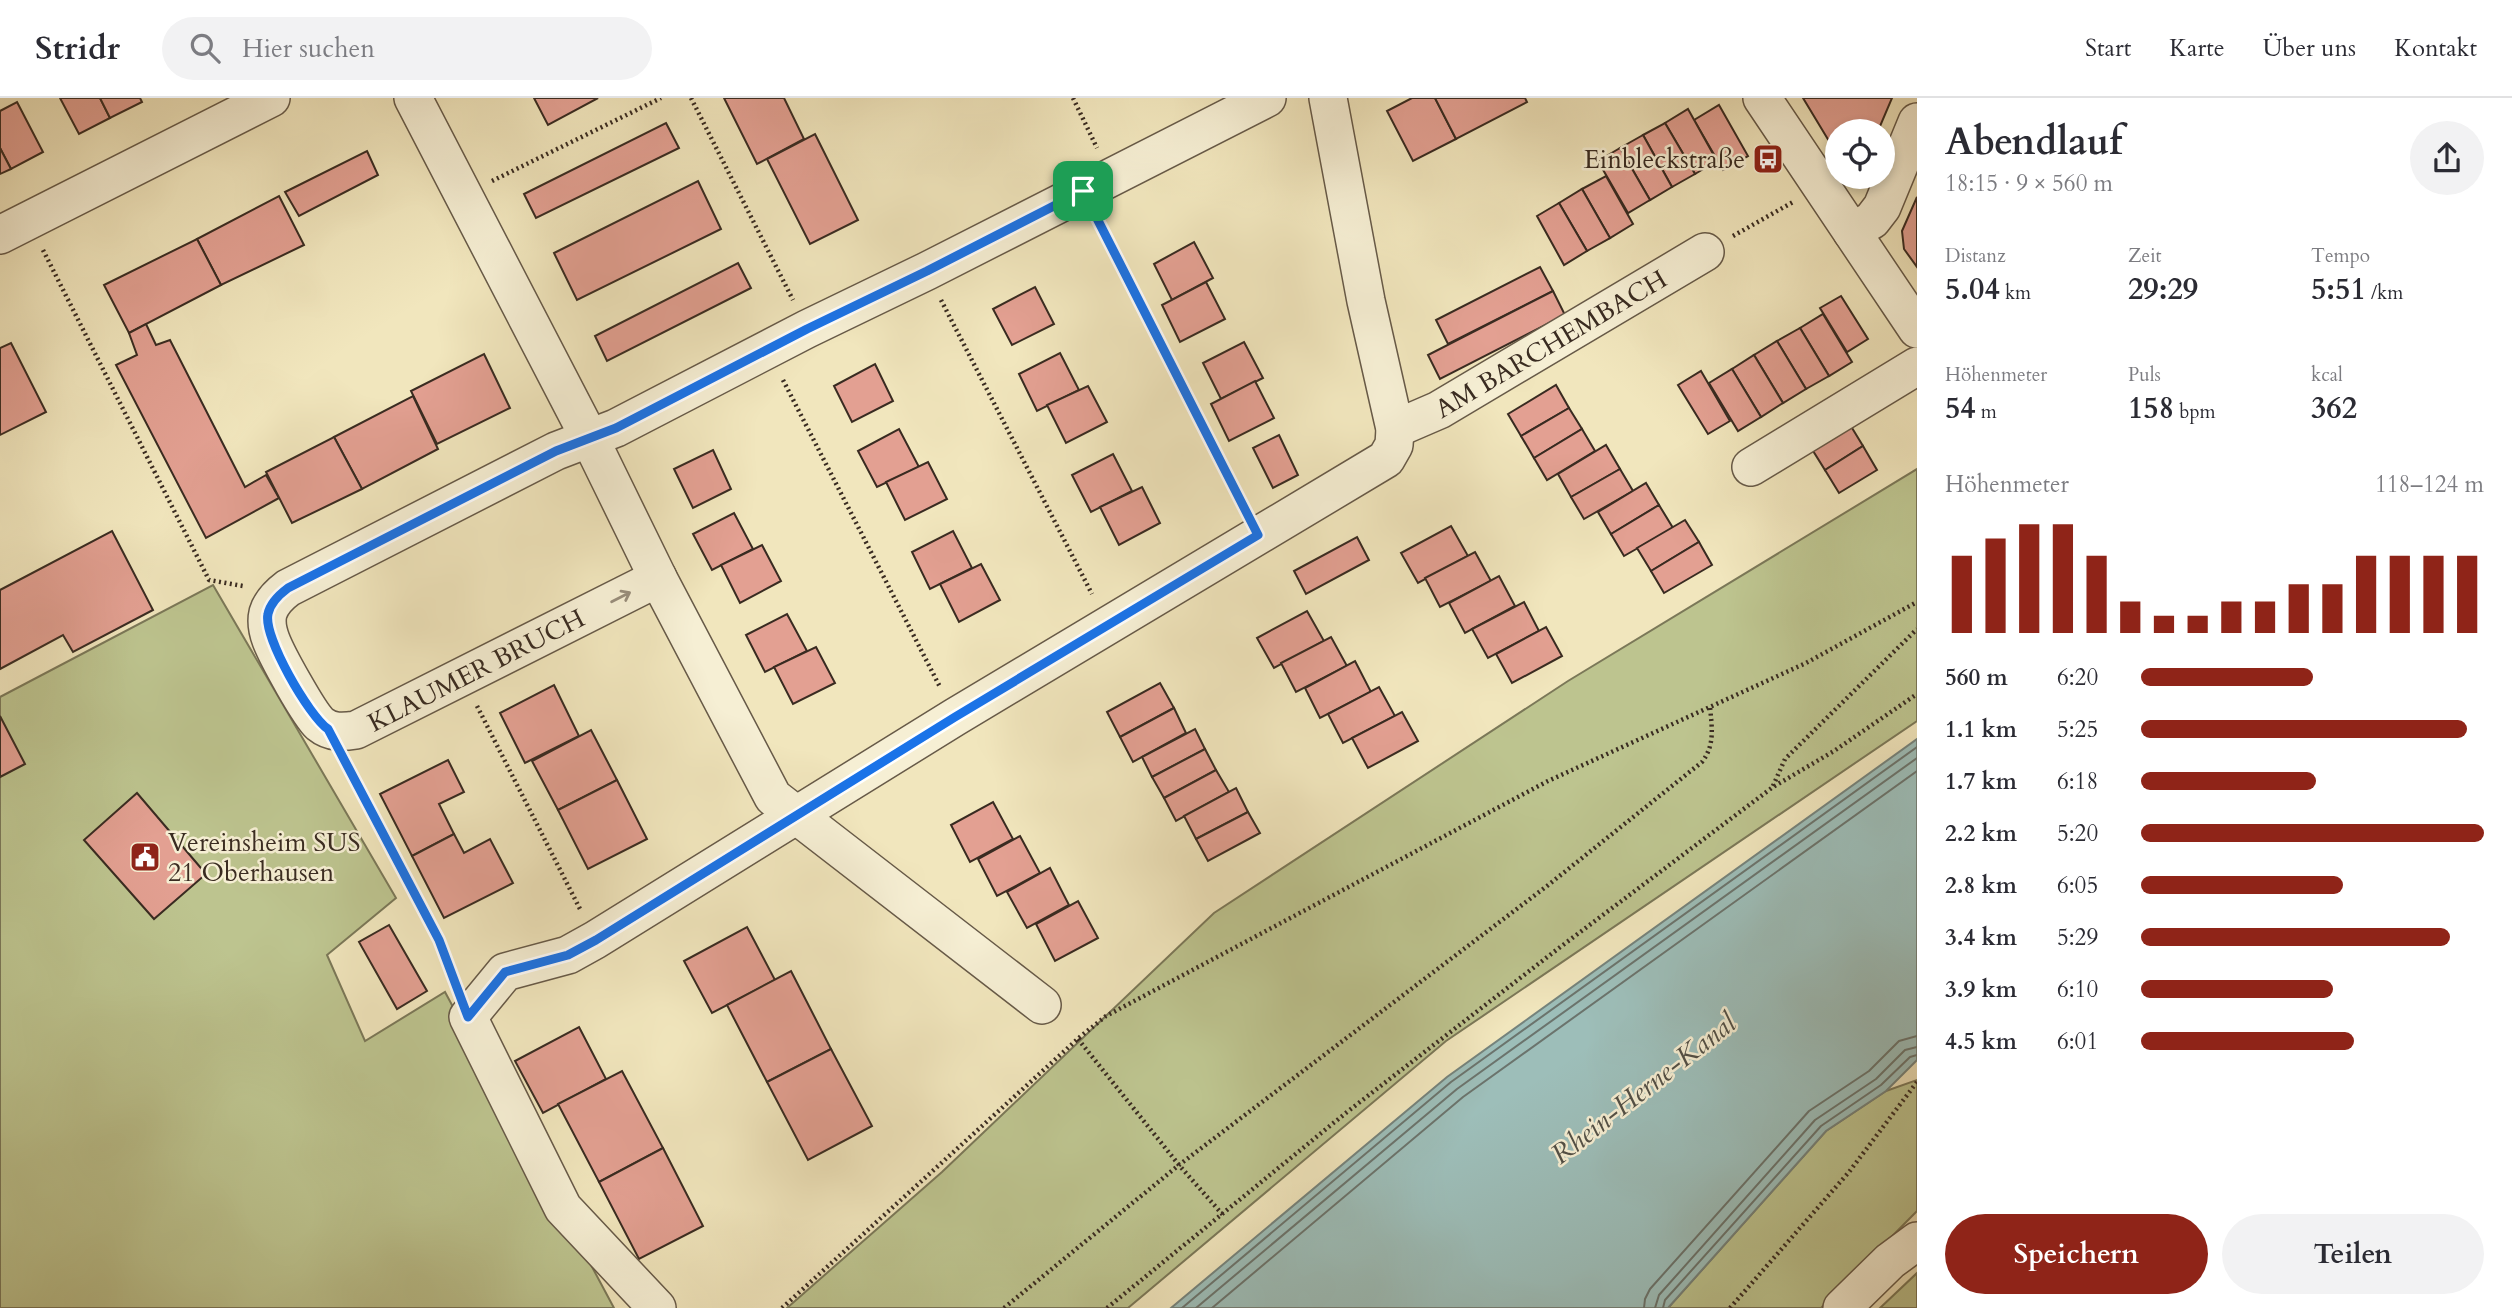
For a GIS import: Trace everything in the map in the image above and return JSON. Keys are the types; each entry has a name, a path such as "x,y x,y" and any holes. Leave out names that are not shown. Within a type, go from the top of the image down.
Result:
{"street":[{"path":"14,228 271,98"},
{"path":"413,98 773,797 1042,1005"},
{"path":"282,592 556,451 616,428 1267,98"},
{"path":"657,1308 563,1208 468,1017 505,972 568,955 596,940 955,717 1386,459 1394,445 1395,429 1366,301 1328,98"},
{"path":"1762,98 1917,328"},
{"path":"1852,232 1872,220 1882,207 1917,122"},
{"name":"AM BARCHEMBACH","path":"1395,429 1439,410 1705,252"},
{"path":"1751,467 1917,366"},
{"name":"KLAUMER BRUCH","path":"282,592 268,612 271,640 309,710 328,729 342,733 356,730 463,678 658,578"},
{"path":"1842,1308 1890,1261 1917,1241"}],"path":[{"path":"463,195 661,98"},
{"path":"691,98 807,329"},
{"path":"1073,98 1097,184 1258,535"},
{"path":"1705,252 1821,186"},
{"path":"14,228 209,580 282,592"},
{"path":"927,271 1108,625"},
{"path":"768,351 955,717"},
{"path":"782,1308 1106,1016 1548,781 1842,645 1917,602"},
{"path":"1773,787 1785,759 1917,629"},
{"path":"463,678 596,940"},
{"path":"1107,1308 1347,1112 1559,948 1773,787 1834,751 1917,694"},
{"path":"1004,1308 1179,1165 1547,886 1702,762 1711,750 1710,707"},
{"path":"328,729 439,940 468,1017"},
{"path":"1079,1039 1179,1165 1223,1215"},
{"path":"1730,1308 1849,1172 1917,1082"}],"green space":[{"path":"1917,469 1917,721 1446,1041 1128,1308 787,1308 942,1172 1214,913 1568,681"},
{"path":"213,585 396,898 327,955 365,1041 445,992 614,1308 0,1308 0,697"},
{"path":"1917,1080 1917,1211 1821,1308 1668,1308 1826,1131 1886,1091"},
{"path":"1917,1273 1917,1308 1880,1308"}],"water":[{"name":"Rhein-Herne-Kanal","path":"1917,739 1917,1060 1886,1091 1826,1131 1668,1308 1171,1308 1447,1077"}],"building":[{"path":"60,98 100,98 110,118 79,134"},
{"path":"100,98 140,98 142,102 110,118"},
{"path":"534,98 598,98 548,125"},
{"path":"724,98 784,98 804,139 757,164"},
{"path":"1412,98 1435,98 1456,139 1413,161 1387,111"},
{"path":"1435,98 1525,98 1527,102 1456,139"},
{"path":"1803,98 1892,98 1883,119 1825,119 1825,134"},
{"path":"17,102 43,152 11,169 0,148 0,111"},
{"path":"1719,105 1748,156 1723,170 1694,120"},
{"path":"1688,109 1717,161 1695,174 1665,123"},
{"path":"666,123 679,148 536,218 524,194"},
{"path":"1665,123 1695,174 1672,187 1643,135"},
{"path":"815,134 858,220 810,244 767,159"},
{"path":"1643,135 1672,187 1650,200 1620,148"},
{"path":"0,148 11,169 0,174"},
{"path":"1620,148 1650,200 1628,213 1598,161"},
{"path":"367,151 378,175 299,216 285,192"},
{"path":"1606,176 1633,224 1610,238 1582,189"},
{"path":"698,181 721,229 577,300 554,253"},
{"path":"1582,189 1610,238 1587,251 1559,203"},
{"path":"279,196 304,245 221,285 197,239"},
{"path":"1917,197 1917,267 1904,249 1902,231"},
{"path":"1559,203 1587,251 1564,265 1537,216"},
{"path":"197,239 221,285 129,333 104,285"},
{"path":"1194,242 1213,278 1172,300 1154,264"},
{"path":"738,263 751,288 607,361 595,336"},
{"path":"1540,267 1553,291 1448,344 1436,320"},
{"path":"1206,282 1225,319 1180,342 1162,305"},
{"path":"1035,287 1054,324 1012,345 993,309"},
{"path":"1553,291 1565,315 1440,379 1428,355"},
{"path":"1841,296 1868,339 1847,352 1820,308"},
{"path":"1823,314 1852,362 1829,376 1800,328"},
{"path":"146,324 156,345 170,340 245,487 266,475 279,498 206,538 116,365 137,355 129,333"},
{"path":"1800,328 1829,376 1806,389 1777,341"},
{"path":"1777,341 1806,389 1783,403 1754,355"},
{"path":"1244,342 1263,378 1221,399 1203,363"},
{"path":"11,343 46,412 0,435 0,348"},
{"path":"1060,353 1079,390 1037,411 1019,374"},
{"path":"484,354 510,408 437,444 411,391"},
{"path":"1754,355 1783,403 1761,417 1732,369"},
{"path":"875,364 893,401 852,422 834,386"},
{"path":"1732,369 1761,417 1738,431 1709,383"},
{"path":"1701,371 1730,421 1708,434 1678,385"},
{"path":"1255,381 1274,418 1229,441 1211,404"},
{"path":"1556,385 1569,408 1521,436 1508,414"},
{"path":"1088,386 1107,422 1066,443 1047,405"},
{"path":"413,396 438,449 362,489 334,437"},
{"path":"1569,408 1582,429 1534,458 1521,436"},
{"path":"1849,423 1863,446 1825,470 1810,446"},
{"path":"899,429 919,467 877,487 858,451"},
{"path":"1582,429 1595,451 1547,480 1534,458"},
{"path":"1279,435 1298,475 1273,488 1253,448"},
{"path":"334,437 362,489 292,523 266,472"},
{"path":"1606,445 1620,469 1571,497 1558,474"},
{"path":"1863,446 1877,470 1839,493 1825,470"},
{"path":"713,450 731,489 693,508 674,469"},
{"path":"1113,454 1132,491 1091,512 1072,475"},
{"path":"928,462 947,499 905,520 886,482"},
{"path":"1620,469 1633,491 1584,519 1571,497"},
{"path":"1646,483 1659,505 1611,534 1598,512"},
{"path":"1142,487 1160,523 1119,545 1100,507"},
{"path":"1659,505 1673,528 1624,556 1611,534"},
{"path":"734,513 753,549 712,570 693,534"},
{"path":"1685,520 1699,542 1651,571 1637,548"},
{"path":"1451,526 1468,556 1418,583 1401,553"},
{"path":"112,531 153,610 73,652 63,635 0,669 0,590"},
{"path":"953,531 972,568 930,589 912,552"},
{"path":"1357,537 1369,560 1306,594 1294,571"},
{"path":"1699,542 1712,565 1664,593 1651,571"},
{"path":"762,545 781,581 740,603 721,565"},
{"path":"1475,552 1491,581 1440,607 1425,578"},
{"path":"981,564 1000,600 959,622 940,584"},
{"path":"1499,576 1515,606 1465,633 1449,603"},
{"path":"1524,602 1539,631 1488,658 1472,629"},
{"path":"1307,611 1324,641 1274,668 1257,638"},
{"path":"787,614 807,651 765,672 746,635"},
{"path":"1546,627 1562,656 1512,683 1496,654"},
{"path":"1331,637 1347,666 1296,692 1281,663"},
{"path":"816,647 835,683 793,704 774,667"},
{"path":"1355,661 1371,692 1320,718 1305,688"},
{"path":"1160,683 1174,708 1120,737 1107,712"},
{"path":"554,685 579,736 525,763 500,713"},
{"path":"1379,687 1395,716 1343,743 1328,714"},
{"path":"1174,708 1186,733 1133,762 1120,737"},
{"path":"1402,712 1418,741 1368,768 1352,738"},
{"path":"0,716 25,764 0,777"},
{"path":"1195,729 1205,749 1152,777 1142,757"},
{"path":"591,730 617,780 558,810 532,761"},
{"path":"1205,749 1216,770 1164,798 1152,777"},
{"path":"448,760 464,792 439,804 454,834 412,856 380,794"},
{"path":"1216,770 1229,792 1176,821 1164,798"},
{"path":"617,780 647,839 588,869 558,810"},
{"path":"1236,788 1248,812 1196,839 1184,816"},
{"name":"Vereinsheim SUS 21 Oberhausen","path":"137,793 206,874 154,919 84,840"},
{"path":"993,802 1013,839 970,862 951,825"},
{"path":"1248,812 1260,833 1208,861 1196,839"},
{"path":"454,834 464,853 490,839 513,883 444,918 412,856"},
{"path":"1020,836 1040,873 997,896 978,859"},
{"path":"1050,868 1069,905 1027,928 1007,892"},
{"path":"1078,901 1098,938 1055,961 1036,924"},
{"path":"389,925 427,991 397,1009 359,942"},
{"path":"747,927 775,980 712,1013 684,961"},
{"path":"791,971 831,1049 767,1082 727,1005"},
{"path":"579,1027 606,1079 543,1113 515,1061"},
{"path":"831,1049 872,1126 808,1160 767,1082"},
{"path":"622,1071 663,1148 599,1182 558,1104"},
{"path":"663,1148 703,1226 639,1259 599,1182"}],"place":[{"name":"Einbleckstraße","path":"1768,159"},
{"name":"Vereinsheim SUS 21 Oberhausen","path":"145,857"}],"route":[{"path":"1083,191 1258,535 955,717 596,940 568,955 505,972 468,1017 439,940 328,729 309,710 271,640 268,612 276,599 288,588 556,451 616,428 1083,191"}]}
